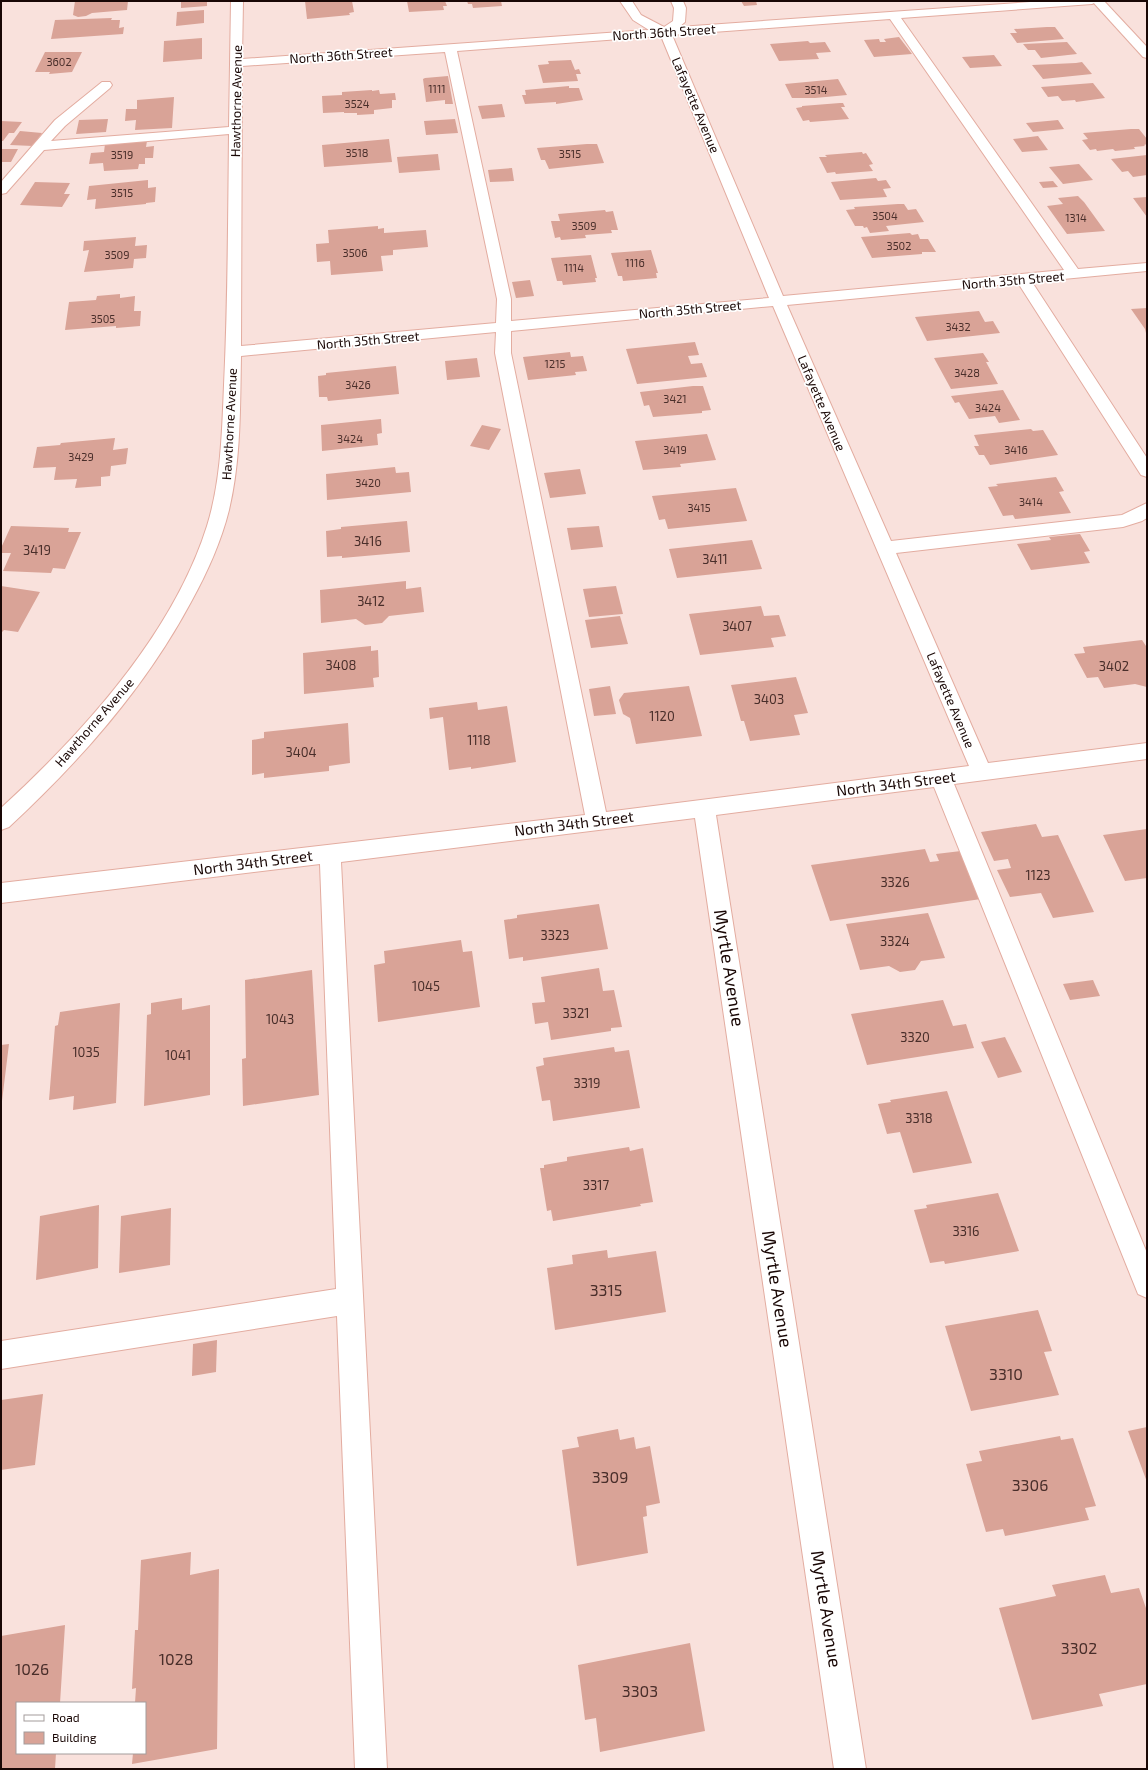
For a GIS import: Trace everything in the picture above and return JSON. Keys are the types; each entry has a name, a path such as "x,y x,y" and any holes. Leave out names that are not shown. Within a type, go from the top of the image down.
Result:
{"street":[{"name":"Hawthorne Avenue","path":"1,821 21,803 87,735 142,666 186,597 211,542 225,491 230,447 233,352 237,1"},
{"path":"626,1 630,11 641,22 665,32 679,22 680,8 677,1"},
{"name":"North 36th Street","path":"237,63 1092,1"},
{"path":"1098,1 1147,54"},
{"path":"893,15 1074,274"},
{"name":"Lafayette Avenue","path":"665,32 778,301 982,773"},
{"path":"450,47 504,299 503,354 598,822"},
{"path":"1,190 60,123 106,85"},
{"path":"40,146 236,130"},
{"name":"North 35th Street","path":"233,352 1147,267"},
{"path":"1023,279 1147,470"},
{"path":"885,548 1123,521 1136,517 1147,509"},
{"name":"North 34th Street","path":"1,893 598,822 1147,751"},
{"path":"941,778 1147,1285"},
{"name":"Myrtle Avenue","path":"704,808 850,1769"},
{"path":"330,854 371,1769"},
{"path":"1,1355 350,1300"}],"building":[{"path":"75,1 128,1 127,10 92,13 86,16 78,17 73,15"},
{"path":"181,1 207,1 207,6 181,8"},
{"path":"305,1 352,1 354,12 349,13 350,15 307,19"},
{"path":"407,1 445,1 447,6 443,6 444,10 409,12"},
{"path":"467,1 501,1 502,6 473,8 472,4 468,4"},
{"path":"741,1 756,1 757,5 744,6"},
{"path":"204,10 204,23 176,26 177,12"},
{"path":"112,18 111,20 120,20 119,28 124,27 123,34 51,39 55,20"},
{"path":"1055,27 1064,39 1017,43 1010,33 1017,33 1014,29"},
{"path":"899,37 912,54 874,57 864,40 879,39 880,42 886,42 884,39"},
{"path":"202,38 202,59 163,62 164,41"},
{"path":"808,41 810,43 825,42 831,52 816,53 819,59 779,61 770,44"},
{"path":"1067,42 1077,54 1041,58 1035,50 1028,50 1023,44"},
{"path":"45,52 82,52 72,72 49,74 50,72 35,72"},
{"path":"994,55 1002,66 970,68 962,57"},
{"path":"571,60 575,70 579,69 581,74 576,74 578,81 543,83 538,65 549,64 548,61"},
{"path":"1082,62 1092,74 1043,79 1032,65"},
{"path":"448,76 453,104 445,104 445,100 426,102 423,79"},
{"path":"838,79 847,95 815,98 792,98 785,84"},
{"path":"1093,83 1105,98 1076,102 1075,100 1062,101 1058,96 1048,97 1041,87"},
{"path":"569,86 569,88 579,88 583,100 556,104 556,102 525,104 522,95 526,95 525,90"},
{"path":"379,90 380,94 395,93 396,100 392,100 392,108 374,110 374,114 357,115 357,113 344,112 323,113 322,96 342,95 342,92"},
{"path":"174,97 172,128 135,130 136,120 125,121 126,109 137,109 137,100"},
{"path":"843,103 845,107 841,107 849,119 810,122 809,120 803,121 796,108 802,106"},
{"path":"502,104 505,117 482,119 478,106"},
{"path":"108,119 106,132 76,134 79,120"},
{"path":"455,119 458,133 426,135 424,121"},
{"path":"1058,120 1064,129 1033,132 1026,123"},
{"path":"1,121 22,122 14,133 9,133 3,141 1,141"},
{"path":"1139,129 1147,139 1147,144 1144,145 1145,146 1134,147 1135,149 1097,151 1096,149 1090,150 1082,140 1088,139 1083,133"},
{"path":"20,131 42,133 33,146 10,145"},
{"path":"1038,136 1048,150 1022,152 1013,139"},
{"path":"389,139 392,162 324,167 322,145"},
{"path":"147,141 146,147 154,146 153,158 145,158 145,164 139,164 138,169 104,171 103,163 89,164 91,153 104,152 105,144"},
{"path":"597,144 604,163 549,169 545,160 541,160 537,148"},
{"path":"1,149 18,149 11,162 1,162"},
{"path":"862,152 863,154 866,153 873,164 869,165 873,171 836,174 835,172 827,173 819,157 827,157 825,155"},
{"path":"438,154 440,170 399,173 397,157"},
{"path":"1147,155 1147,175 1133,177 1128,171 1122,172 1111,159"},
{"path":"1079,164 1093,180 1063,184 1049,167"},
{"path":"512,168 514,181 490,182 488,170"},
{"path":"876,178 878,181 886,180 891,188 883,189 887,197 840,200 831,182"},
{"path":"148,180 148,188 156,187 155,202 95,209 96,199 87,200 89,186"},
{"path":"1053,181 1058,187 1043,188 1039,182"},
{"path":"35,182 70,183 64,194 70,194 62,207 20,205"},
{"path":"1078,196 1105,231 1067,234 1047,206 1063,204 1058,198"},
{"path":"1147,197 1147,217 1133,198"},
{"path":"904,204 908,210 916,209 924,222 886,226 889,231 870,233 867,227 864,228 863,226 855,226 846,210 855,209 854,207"},
{"path":"605,210 606,212 613,211 618,230 611,230 612,233 585,235 586,238 561,240 560,237 555,238 551,221 560,221 558,214"},
{"path":"378,226 378,229 384,228 384,233 426,230 428,247 393,250 393,255 381,256 383,271 331,275 330,261 317,262 316,244 329,243 328,230"},
{"path":"910,233 912,235 918,234 920,239 928,239 936,252 922,252 922,254 872,258 861,237"},
{"path":"136,237 135,246 147,245 146,258 134,259 133,268 84,272 89,250 83,251 84,241"},
{"path":"651,250 658,273 656,273 657,278 623,281 622,276 618,276 611,253"},
{"path":"591,255 597,278 595,278 596,282 563,285 562,281 557,281 551,258"},
{"path":"530,280 534,296 516,298 512,282"},
{"path":"120,294 120,298 135,296 134,311 141,311 140,326 116,328 116,326 65,330 69,302 96,300 97,296"},
{"path":"1147,308 1147,337 1145,329 1131,309"},
{"path":"979,311 985,322 993,321 1000,333 927,341 915,317"},
{"path":"695,342 699,355 688,356 691,364 702,363 707,377 637,384 626,349"},
{"path":"570,352 571,357 583,356 587,371 575,372 576,375 528,380 523,357"},
{"path":"983,353 989,362 986,362 998,384 951,389 934,358"},
{"path":"477,358 480,377 447,380 445,361"},
{"path":"396,366 399,394 328,401 327,397 319,397 318,376 326,375 326,373"},
{"path":"703,386 711,410 702,411 702,413 653,417 649,405 644,406 640,392"},
{"path":"1003,390 1020,420 999,423 995,416 969,419 959,402 955,403 951,396"},
{"path":"381,419 382,433 377,434 378,445 322,451 321,425"},
{"path":"482,425 501,429 489,450 470,446"},
{"path":"1031,429 1033,431 1043,430 1058,455 990,465 984,455 979,455 974,446 979,446 974,435"},
{"path":"707,434 716,460 680,464 681,467 643,470 635,441"},
{"path":"115,438 113,450 128,448 126,464 111,466 110,476 101,477 101,486 75,488 77,479 54,480 56,467 33,468 37,447 60,445 61,443"},
{"path":"395,467 396,473 409,472 411,492 327,500 326,474"},
{"path":"580,469 586,494 550,498 544,473"},
{"path":"1056,477 1064,491 1059,492 1071,513 1015,519 1013,515 1003,516 988,487 998,486 996,484"},
{"path":"736,488 747,521 668,529 665,519 659,520 652,496"},
{"path":"407,521 410,552 342,558 342,556 327,557 326,531 341,529 341,527"},
{"path":"11,526 69,528 68,532 81,532 65,569 53,568 51,573 3,571 11,553 1,553 1,548"},
{"path":"599,526 603,547 571,550 567,528"},
{"path":"1080,534 1090,551 1084,552 1090,563 1031,570 1017,544 1051,540 1049,537"},
{"path":"752,540 762,569 677,578 669,549"},
{"path":"406,581 406,589 421,587 424,612 389,616 382,623 365,625 356,619 321,623 320,590"},
{"path":"1,586 40,592 18,632 4,630 1,633"},
{"path":"616,586 623,614 589,617 583,589"},
{"path":"761,606 764,616 779,615 786,636 771,638 774,647 700,655 689,614"},
{"path":"620,616 628,644 591,648 585,620"},
{"path":"1142,640 1147,646 1147,687 1135,684 1104,688 1098,677 1087,678 1074,654 1085,653 1083,647"},
{"path":"371,646 371,651 378,650 379,677 373,678 374,687 304,694 303,653"},
{"path":"796,677 808,713 794,715 800,735 750,741 744,721 741,721 731,685"},
{"path":"610,686 616,714 594,716 589,689"},
{"path":"689,686 702,736 636,744 630,718 623,714 619,700 624,693"},
{"path":"477,702 478,710 507,706 516,762 471,769 471,767 449,770 443,717 430,719 429,708"},
{"path":"348,723 350,763 329,766 329,771 264,778 264,773 252,775 252,740 264,738 264,732"},
{"path":"1036,824 1042,837 1058,835 1094,912 1053,918 1041,893 1010,897 997,870 1011,868 1008,859 994,861 981,832"},
{"path":"1147,829 1147,878 1125,881 1103,835"},
{"path":"925,849 930,862 939,861 936,854 961,851 981,899 830,921 811,865"},
{"path":"599,904 608,949 523,961 523,957 509,959 504,920 517,918 517,915"},
{"path":"928,913 945,958 921,961 915,970 900,972 889,966 860,970 846,924"},
{"path":"461,940 463,952 472,951 480,1007 378,1022 374,965 385,963 384,951"},
{"path":"599,968 603,991 614,990 622,1027 611,1028 611,1031 551,1040 548,1022 535,1024 532,1003 545,1002 541,977"},
{"path":"312,970 319,1095 243,1106 242,1059 246,1058 245,980"},
{"path":"1093,980 1100,996 1070,1000 1063,984"},
{"path":"182,998 182,1010 210,1005 210,1095 144,1106 147,1015 151,1014 151,1003"},
{"path":"943,1000 953,1026 966,1024 974,1048 867,1065 851,1014"},
{"path":"120,1003 116,1103 73,1110 74,1096 49,1100 55,1026 58,1025 60,1012"},
{"path":"1005,1037 1022,1072 998,1078 981,1042"},
{"path":"9,1044 2,1101 1,1101 1,1045"},
{"path":"614,1047 615,1052 629,1050 640,1108 553,1121 550,1100 542,1101 536,1067 544,1065 543,1058"},
{"path":"947,1091 972,1163 913,1173 900,1132 887,1134 878,1104 891,1102 890,1100"},
{"path":"629,1147 630,1151 643,1148 653,1202 640,1204 641,1206 553,1221 551,1210 547,1211 540,1168 544,1168 544,1165 567,1161 567,1157"},
{"path":"998,1193 1019,1251 945,1264 944,1261 930,1263 914,1210 927,1208 926,1205"},
{"path":"99,1205 98,1268 36,1280 40,1216"},
{"path":"171,1208 170,1265 119,1273 121,1216"},
{"path":"607,1250 608,1258 656,1251 666,1312 555,1330 547,1268 573,1264 572,1255"},
{"path":"1038,1310 1052,1351 1044,1352 1059,1395 971,1411 945,1326"},
{"path":"217,1340 216,1372 192,1376 193,1344"},
{"path":"43,1394 35,1465 1,1470 1,1400"},
{"path":"1147,1427 1147,1482 1128,1431"},
{"path":"618,1429 620,1440 634,1437 636,1449 650,1446 660,1503 646,1506 647,1516 643,1517 648,1553 577,1566 562,1450 579,1447 577,1437"},
{"path":"1060,1436 1061,1440 1073,1438 1096,1506 1085,1508 1089,1520 1005,1536 1003,1529 986,1532 966,1464 982,1461 979,1451"},
{"path":"191,1552 190,1575 219,1569 217,1749 132,1764 133,1754 146,1754 146,1702 135,1702 136,1688 132,1689 135,1630 138,1630 141,1560"},
{"path":"1105,1575 1111,1593 1139,1588 1147,1611 1147,1684 1099,1694 1103,1706 1032,1720 999,1608 1056,1596 1052,1585"},
{"path":"65,1625 60,1702 16,1702 16,1754 56,1754 55,1769 1,1769 1,1636"},
{"path":"690,1643 705,1731 600,1752 596,1718 585,1720 578,1665"}]}
